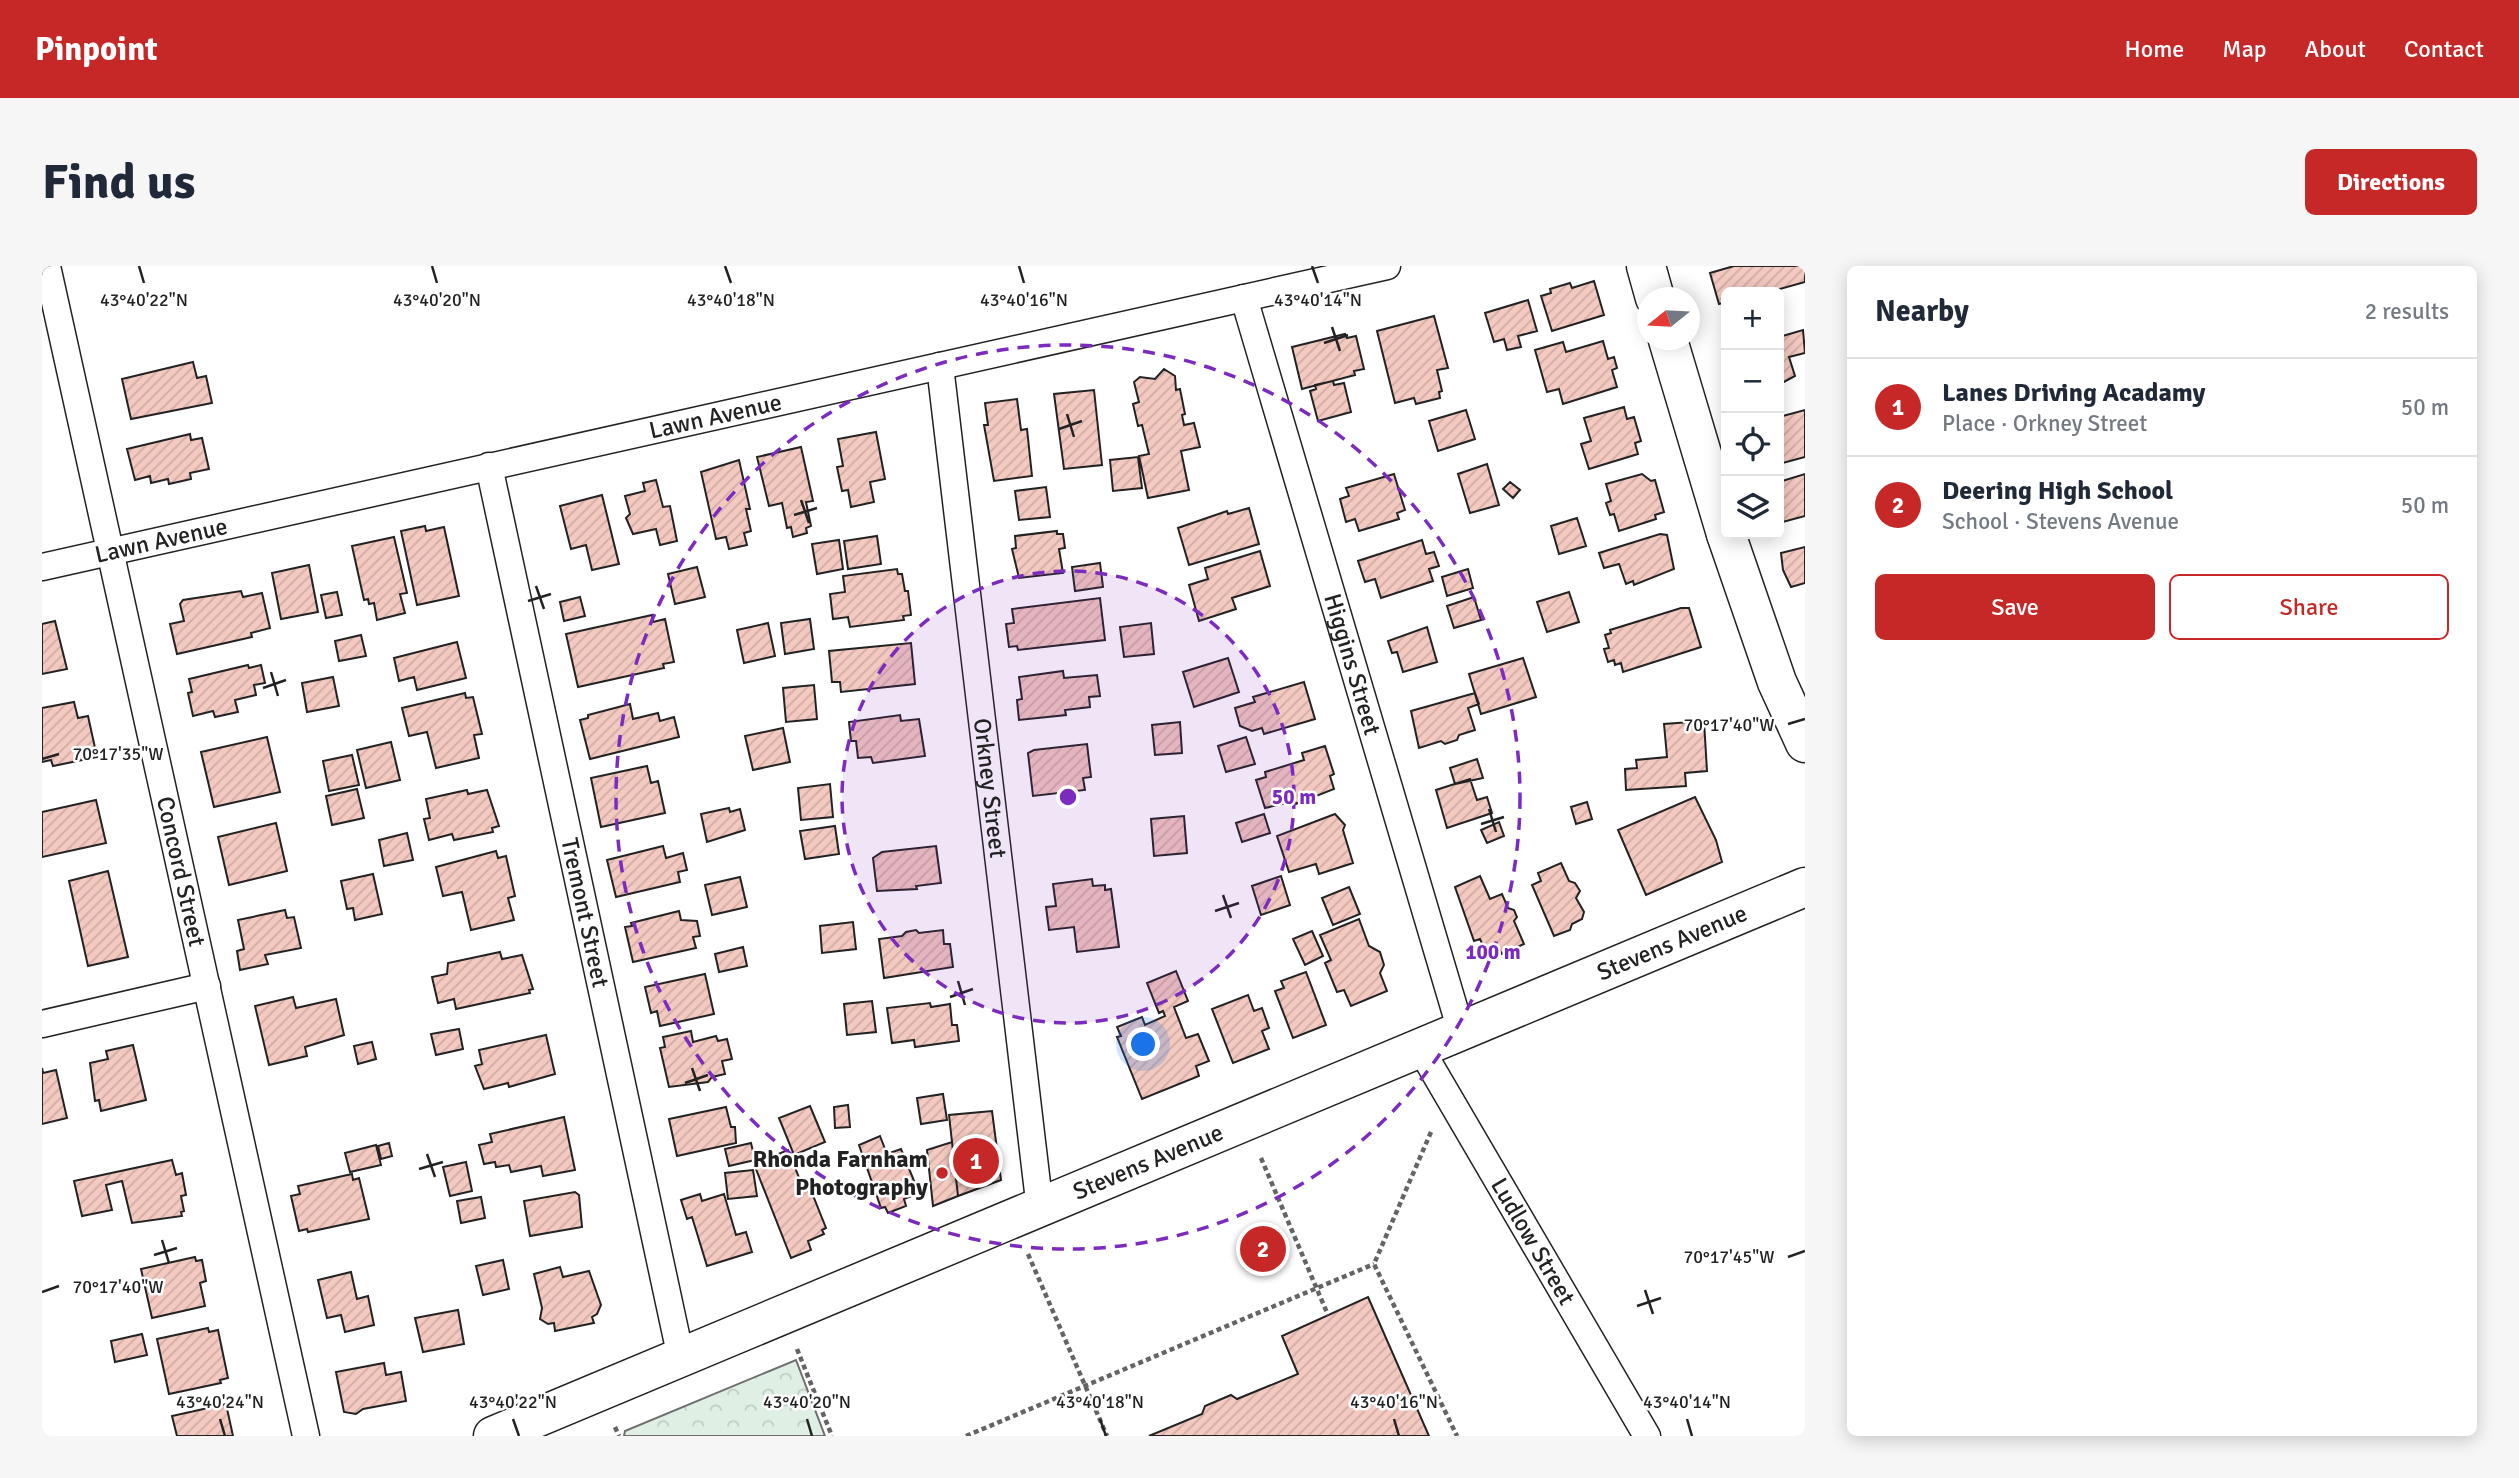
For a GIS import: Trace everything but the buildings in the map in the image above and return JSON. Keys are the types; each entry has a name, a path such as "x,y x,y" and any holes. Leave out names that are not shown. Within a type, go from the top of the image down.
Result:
{"main road":[{"path":"1646,266 1652,287"},
{"path":"1671,350 1721,517"},
{"path":"1728,539 1777,681 1805,743"},
{"name":"Stevens Avenue","path":"493,1436 1805,887"}],"street":[{"name":"Concord Street","path":"47,266 108,552 306,1436"},
{"name":"Lawn Avenue","path":"42,567 1387,266"},
{"name":"Higgins Street","path":"1244,298 1461,1031"},
{"name":"Orkney Street","path":"940,366 1040,1209"},
{"name":"Tremont Street","path":"489,466 681,1358"},
{"path":"42,1024 207,986"},
{"name":"Ludlow Street","path":"1420,1048 1647,1436"}],"path":[{"path":"966,1436 1374,1264 1431,1132"},
{"path":"1261,1158 1328,1315"},
{"path":"1028,1254 1107,1436"},
{"path":"1374,1264 1457,1436"},
{"path":"797,1349 832,1436"},
{"path":"615,1427 618,1436"}],"green space":[{"path":"796,1360 825,1436 624,1436 625,1431"}],"place":[{"name":"Lanes Driving Acadamy","path":"976,1161"},
{"name":"Rhonda Farnham Photography","path":"942,1173"},
{"name":"Deering High School","path":"1263,1249"}]}
